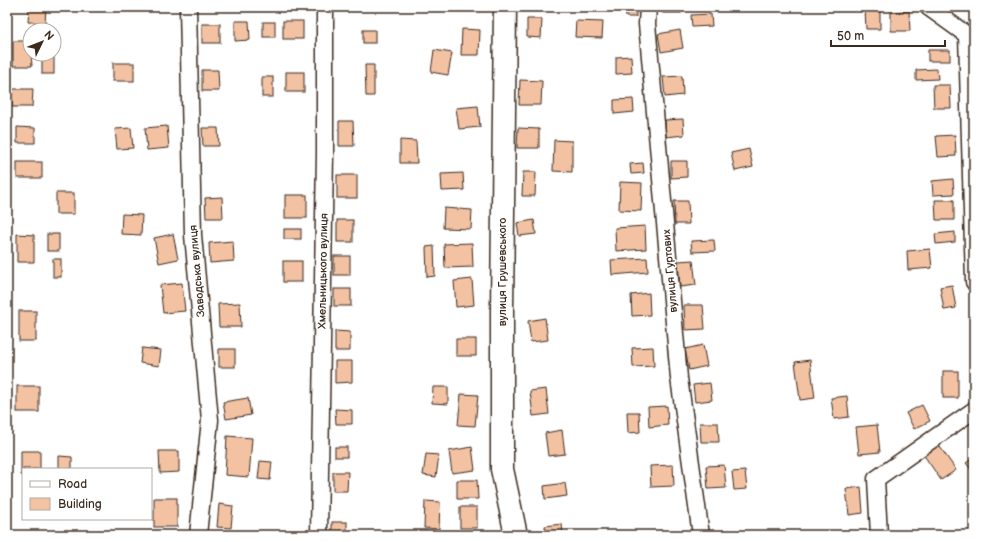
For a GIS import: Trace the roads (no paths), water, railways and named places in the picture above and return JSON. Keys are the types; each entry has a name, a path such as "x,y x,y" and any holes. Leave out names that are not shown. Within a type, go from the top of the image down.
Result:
{"street":[{"name":"Заводська вулиця","path":"188,7 193,235 210,420 198,535"},
{"name":"Хмельницького вулиця","path":"319,535 325,7"},
{"name":"вулиця Грушевського","path":"505,7 502,469 516,535"},
{"name":"вулиця Гуртових","path":"648,7 647,24 679,378 701,535"},
{"path":"928,7 970,34 974,282"},
{"path":"879,535 876,479 974,410"}]}
